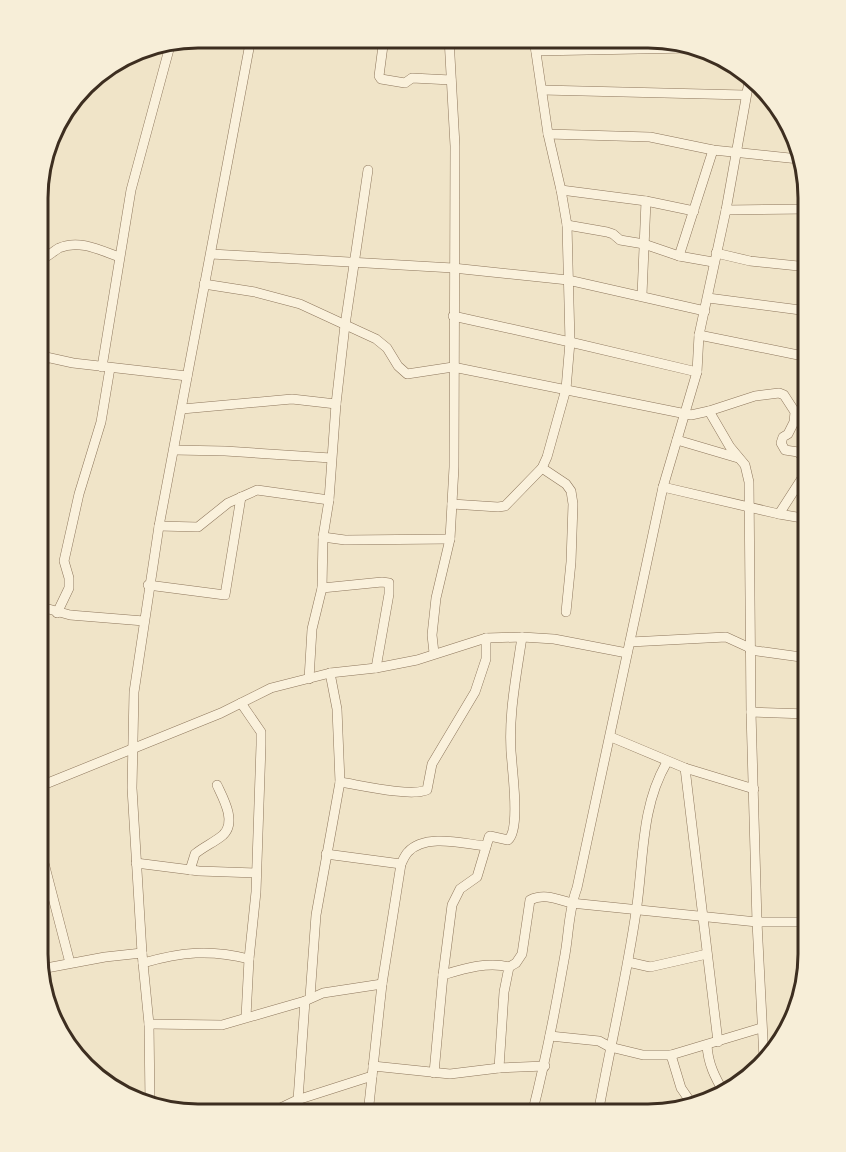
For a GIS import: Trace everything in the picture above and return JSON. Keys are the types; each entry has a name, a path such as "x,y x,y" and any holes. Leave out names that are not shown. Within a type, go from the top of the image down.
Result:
{"street":[{"path":"150,1096 149,1024 136,863 132,748 134,692 148,585 246,48"},
{"path":"383,48 379,76 381,79 405,83 412,78 450,80"},
{"path":"434,653 432,635 436,598 450,539 454,467 454,146 449,48"},
{"path":"452,504 506,506 542,468 552,442 566,389 570,342 567,225 548,134 536,48"},
{"path":"536,51 580,48"},
{"path":"57,613 70,583 64,561 79,494 101,422 119,257 131,190 169,51"},
{"path":"535,1104 545,1066 565,954 571,903 577,888 611,737 663,487 697,372 699,335 726,210 748,86"},
{"path":"542,90 745,95"},
{"path":"548,134 650,137 713,150 793,158"},
{"path":"679,256 713,150"},
{"path":"309,680 312,629 322,588 324,537 345,325 368,170"},
{"path":"561,190 645,201 694,211"},
{"path":"642,295 645,201"},
{"path":"726,210 798,209"},
{"path":"567,225 607,232 620,240 644,244 679,256 798,266"},
{"path":"48,256 59,248 75,244 119,257"},
{"path":"210,254 453,268 568,280 705,311"},
{"path":"204,284 255,292 300,304 382,343 398,366 407,374 453,367 691,415 755,396 779,393 784,395 795,412 794,422 781,443 785,450 798,452"},
{"path":"708,298 798,310"},
{"path":"453,316 697,372"},
{"path":"699,335 798,355"},
{"path":"48,356 106,367 187,376"},
{"path":"182,409 292,399 336,404"},
{"path":"709,411 747,469 750,507 751,712 763,1050"},
{"path":"677,440 738,458"},
{"path":"174,450 331,458"},
{"path":"542,468 566,484 571,491 573,504 571,562 566,612"},
{"path":"779,514 798,485"},
{"path":"663,487 798,517"},
{"path":"159,526 198,527 228,503 256,490 329,500"},
{"path":"148,585 225,595 241,497"},
{"path":"324,537 345,540 450,539"},
{"path":"322,588 389,583 376,668"},
{"path":"48,610 57,613 144,621"},
{"path":"434,1073 442,975 452,905 460,888 477,877 481,871 490,836 508,840 513,834 515,790 510,746 511,719 522,637"},
{"path":"630,642 726,637 750,649 798,656"},
{"path":"48,783 241,703 271,688 330,673 376,668 417,660 486,638 554,639 627,653"},
{"path":"340,782 396,791 421,792 427,789 432,764 475,692 486,659 486,638"},
{"path":"297,1104 316,915 340,782 337,709 330,673"},
{"path":"241,703 261,732 256,873 246,1017"},
{"path":"751,712 798,714"},
{"path":"611,737 667,762 754,789"},
{"path":"600,1104 637,910 643,841 651,796 667,762"},
{"path":"685,768 718,1042"},
{"path":"190,870 195,854 225,834 228,828 228,808 217,785"},
{"path":"369,1104 382,984 401,864 409,851 434,842 486,846"},
{"path":"326,854 401,864"},
{"path":"136,863 190,870 256,873"},
{"path":"48,878 70,963"},
{"path":"499,1068 504,992 509,967 516,963 522,954 530,900 540,896 550,896 571,903 637,910 757,922 798,922"},
{"path":"49,967 70,963 177,953 219,953 249,959"},
{"path":"628,962 650,967 706,954"},
{"path":"442,975 488,965 501,964 509,967"},
{"path":"149,1024 222,1025 323,993 382,984"},
{"path":"550,1036 599,1041 610,1047 643,1054 670,1055 761,1028"},
{"path":"707,1045 711,1070 720,1086"},
{"path":"670,1055 681,1088 688,1099"},
{"path":"289,1104 373,1071 450,1074 499,1068 545,1066"}]}
